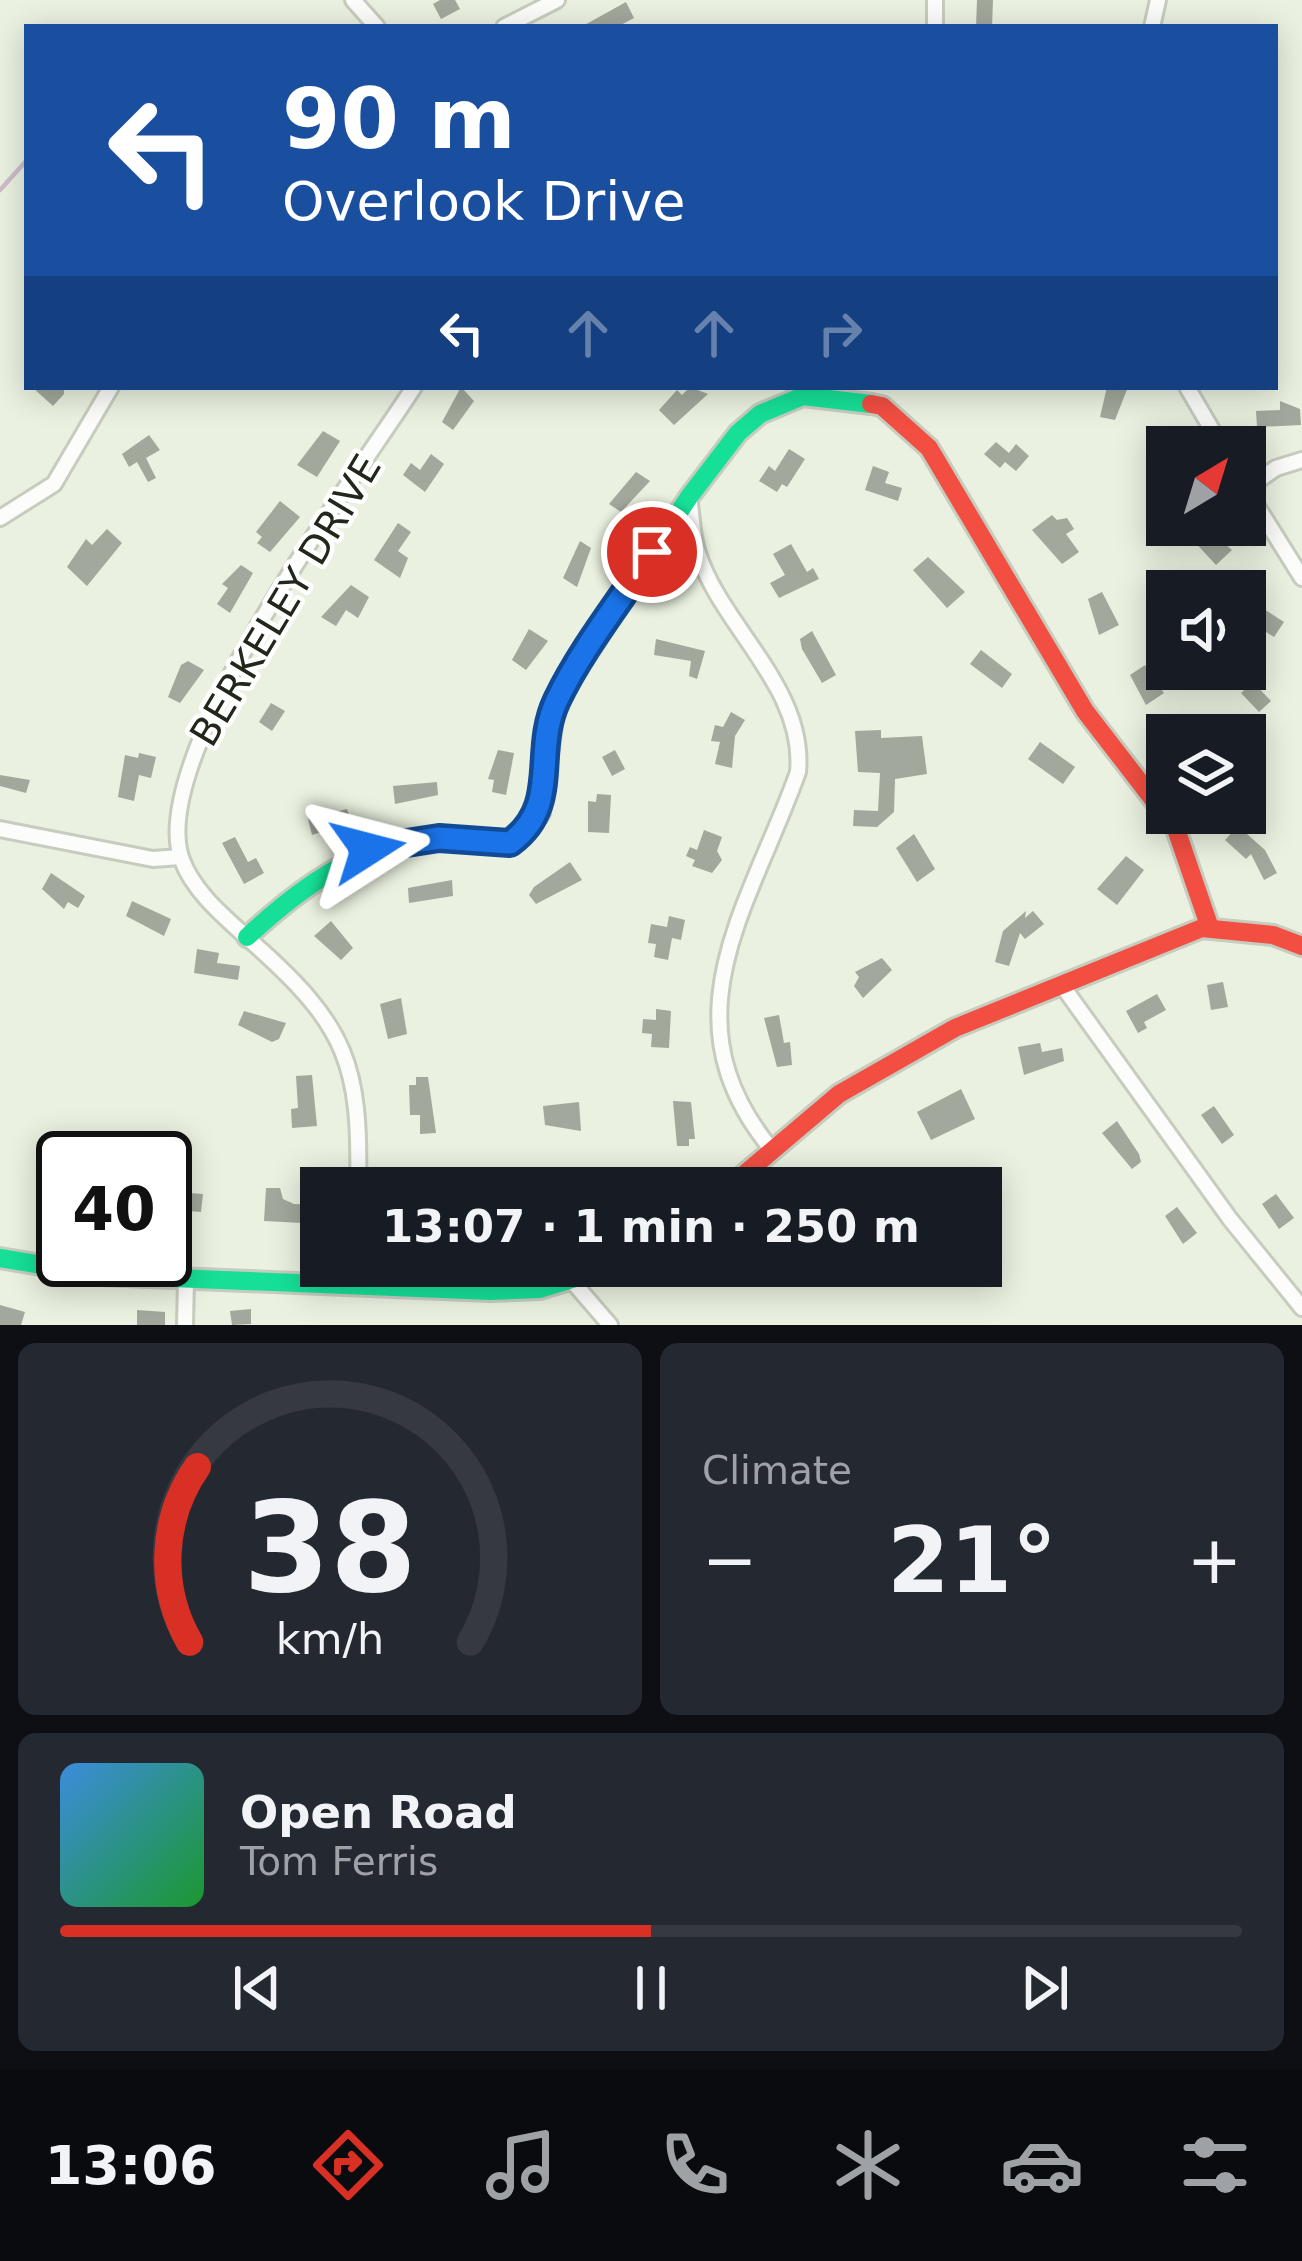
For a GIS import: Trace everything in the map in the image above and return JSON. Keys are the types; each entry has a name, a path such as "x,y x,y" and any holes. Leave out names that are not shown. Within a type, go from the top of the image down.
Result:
{"street":[{"path":"352,0 374,24"},
{"path":"510,24 556,0"},
{"path":"0,518 54,484 109,390"},
{"name":"BERKELEY DRIVE","path":"180,857 177,805 205,721 413,390"},
{"path":"1189,390 1210,426"},
{"path":"247,937 300,887 368,849 439,838 510,843 527,831 540,813 555,703 689,497 738,433 782,403 830,395 882,406 907,423 954,483 1085,711 1176,829 1210,928"},
{"path":"1266,475 1302,460"},
{"path":"689,497 698,555 782,698 800,746 798,772 728,958 716,1006 718,1048 745,1117 772,1150"},
{"path":"1266,520 1302,578"},
{"path":"652,552 698,555"},
{"path":"0,829 153,859 180,857 196,885 306,994 349,1062 359,1095 358,1167"},
{"path":"752,1167 839,1094 893,1061 955,1028 1061,984 1210,928 1273,935 1302,946"},
{"path":"1061,984 1230,1219 1302,1308"},
{"path":"0,1258 36,1264"},
{"path":"192,1279 300,1284"},
{"path":"184,1325 186,1287"},
{"path":"352,1287 490,1291 548,1287"},
{"path":"577,1287 610,1325"}],"building":[{"path":"455,0 460,9 441,19 433,4"},
{"path":"977,0 993,0 992,24 976,24"},
{"path":"626,2 634,18 623,24 586,24"},
{"path":"35,390 64,390 53,406"},
{"path":"459,390 464,390 474,401 453,430 442,422"},
{"path":"677,390 682,395 687,390 708,394 674,425 659,410"},
{"path":"1106,390 1127,390 1115,420 1100,417"},
{"path":"1280,401 1300,409 1301,425 1257,426 1256,411 1280,410"},
{"path":"323,431 340,441 317,477 297,465"},
{"path":"149,435 160,450 146,458 156,478 148,482 137,462 129,467 122,454"},
{"path":"996,442 1009,453 1016,444 1029,456 1016,471 1005,462 1000,468 984,454"},
{"path":"789,449 805,459 787,487 782,484 777,492 759,481 769,466 775,471"},
{"path":"431,454 444,464 425,492 403,475 411,463 420,470"},
{"path":"873,466 889,472 885,483 902,488 898,501 865,490"},
{"path":"636,472 650,481 621,512 609,504"},
{"path":"280,501 300,517 270,552 257,543 262,537 256,532"},
{"path":"1052,515 1057,520 1067,518 1074,529 1066,534 1079,552 1062,564 1032,530"},
{"path":"398,523 411,532 398,551 408,558 400,578 374,560"},
{"path":"107,529 122,543 87,586 67,567 86,539 92,545"},
{"path":"580,541 591,548 577,587 563,578"},
{"path":"791,544 807,572 813,568 819,579 779,598 770,583 785,575 773,554"},
{"path":"1198,546 1232,550 1216,565"},
{"path":"928,557 965,592 947,608 913,570"},
{"path":"241,565 253,573 230,613 217,604 228,588 222,584"},
{"path":"351,585 369,597 358,618 346,610 336,626 321,617"},
{"path":"1102,592 1119,625 1099,635 1088,599"},
{"path":"1266,610 1284,622 1274,637 1266,632"},
{"path":"529,629 548,641 526,670 512,660"},
{"path":"812,631 836,675 822,683 800,639"},
{"path":"656,639 705,651 697,679 689,676 691,661 654,655"},
{"path":"981,650 1012,674 1002,688 970,664"},
{"path":"188,661 204,670 180,703 168,697 181,665"},
{"path":"1145,665 1146,690 1164,693 1146,705 1130,675"},
{"path":"1261,690 1271,701 1259,712 1241,693"},
{"path":"271,703 285,711 272,731 259,722"},
{"path":"731,712 745,720 735,736 732,768 715,764 720,742 711,741 715,725 723,727"},
{"path":"881,730 881,738 922,736 927,774 895,779 894,812 877,827 853,826 854,810 878,811 880,773 858,772 855,731"},
{"path":"1040,742 1075,767 1063,784 1028,759"},
{"path":"498,750 514,753 506,795 492,792 494,780 488,779"},
{"path":"615,750 625,769 612,776 602,757"},
{"path":"139,753 156,757 151,778 139,775 134,801 118,797 125,755 138,758"},
{"path":"0,775 30,780 26,793 0,786"},
{"path":"437,782 438,795 395,804 393,786"},
{"path":"597,794 611,795 609,833 588,832 588,801 596,802"},
{"path":"347,809 352,822 312,835 308,819"},
{"path":"704,830 722,837 717,851 722,860 712,873 692,866 695,860 686,856 690,847 697,850"},
{"path":"914,834 935,869 917,882 896,848"},
{"path":"1231,834 1247,834 1265,850 1277,873 1264,880 1251,854 1246,859 1225,840"},
{"path":"235,837 248,862 256,858 264,873 244,884 222,843"},
{"path":"1126,856 1144,870 1117,905 1097,889"},
{"path":"570,862 582,880 536,904 529,895 534,887"},
{"path":"51,873 85,896 78,908 68,902 64,909 42,889"},
{"path":"452,880 453,896 409,903 408,888"},
{"path":"132,901 171,919 164,936 126,916"},
{"path":"1026,911 1025,918 1033,911 1044,924 1025,939 1020,933 1009,966 995,962 1003,931"},
{"path":"669,916 685,920 681,940 672,938 668,960 654,957 656,944 648,943 651,924 667,927"},
{"path":"331,921 353,948 341,960 314,936"},
{"path":"197,949 219,953 217,963 240,966 238,980 194,973"},
{"path":"882,958 892,970 863,998 854,986 859,977 855,972"},
{"path":"1223,982 1228,1007 1211,1010 1207,985"},
{"path":"1157,994 1166,1010 1144,1022 1147,1028 1138,1033 1126,1011"},
{"path":"401,998 407,1034 388,1039 380,1004"},
{"path":"656,1009 671,1011 669,1048 651,1047 652,1034 642,1033 643,1019 656,1020"},
{"path":"244,1011 286,1023 279,1039 272,1042 238,1025"},
{"path":"779,1015 784,1043 790,1042 792,1065 777,1067 764,1018"},
{"path":"1040,1043 1042,1052 1062,1048 1064,1061 1024,1075 1018,1047"},
{"path":"312,1075 317,1126 292,1128 291,1109 298,1108 296,1076"},
{"path":"416,1077 428,1077 436,1133 420,1134 420,1115 410,1115 409,1085 416,1085"},
{"path":"961,1089 975,1119 931,1140 917,1112"},
{"path":"673,1101 691,1102 695,1139 689,1139 689,1146 677,1146"},
{"path":"579,1102 581,1131 545,1125 543,1106"},
{"path":"1214,1106 1234,1135 1222,1144 1201,1115"},
{"path":"1117,1121 1139,1154 1141,1162 1132,1169 1102,1133"},
{"path":"266,1188 280,1188 283,1199 300,1204 300,1223 264,1221"},
{"path":"192,1193 203,1194 201,1212 192,1211"},
{"path":"1276,1194 1294,1218 1279,1229 1262,1204"},
{"path":"1177,1207 1197,1233 1183,1244 1165,1216"},
{"path":"0,1305 25,1312 21,1325 0,1325"},
{"path":"251,1309 251,1324 232,1325 230,1311"},
{"path":"137,1310 165,1312 165,1325 137,1325"}],"waterway":[{"path":"0,190 24,163"}],"traffic: fast":[{"path":"247,937 310,885 381,849 435,839 510,843 540,813 555,703 689,497 738,433 760,414 803,396 871,404"},
{"path":"0,1258 101,1275 300,1283"},
{"path":"393,1287 490,1291 547,1287"}],"traffic: jam":[{"path":"871,404 882,406 929,448 1085,711 1176,829 1210,928"},
{"path":"753,1167 839,1094 955,1028 1202,928 1273,935 1302,946"}],"route":[{"path":"368,849 439,838 510,843 527,831 540,813 555,703 652,552"}]}
